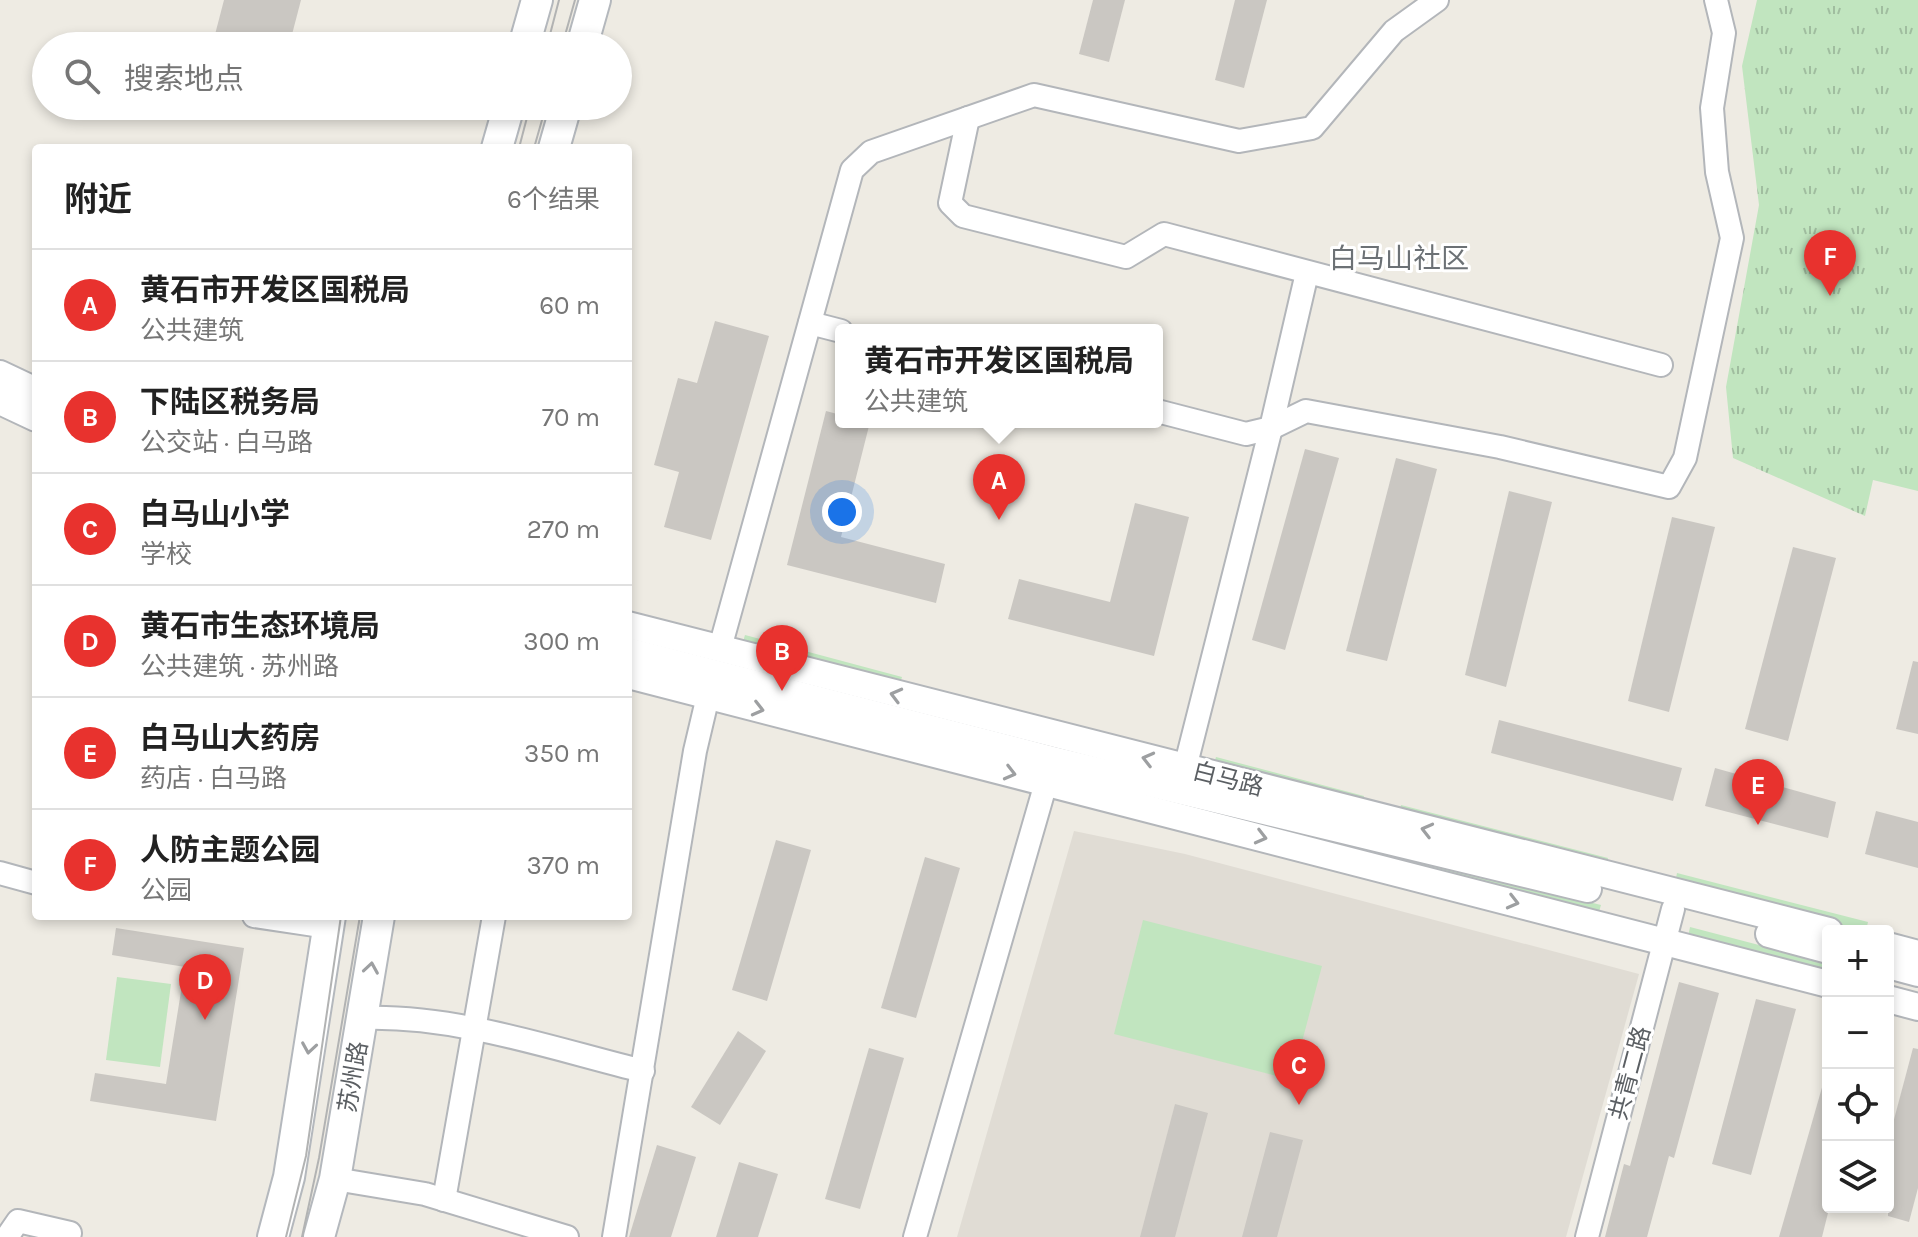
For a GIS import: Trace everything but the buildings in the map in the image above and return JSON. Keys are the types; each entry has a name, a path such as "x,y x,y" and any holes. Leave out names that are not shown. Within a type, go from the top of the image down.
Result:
{"main road":[{"path":"528,32 537,0"},
{"path":"586,32 595,0"},
{"path":"498,144 505,120"},
{"path":"555,144 562,120"},
{"name":"苏州路","path":"319,1237 335,1179 378,920"},
{"name":"苏州路","path":"273,1237 289,1177 329,922"}],"street":[{"path":"720,648 852,170 871,152 1034,95 1239,141 1312,128 1394,31 1437,0"},
{"path":"1163,413 1246,434 1271,428 1306,411 1500,447 1669,487 1685,458 1732,238 1717,172 1712,108 1724,33 1716,0"},
{"path":"968,118 950,203 963,216 1126,257 1164,234 1661,365"},
{"path":"1185,768 1307,273"},
{"path":"810,323 835,329"},
{"path":"0,374 32,389"},
{"path":"0,401 32,416"},
{"name":"白马路","path":"632,626 1822,929"},
{"name":"白马路","path":"632,652 1049,771 1673,909 1822,948"},
{"path":"632,676 708,696 1049,771 1664,942 1822,982"},
{"path":"614,1237 695,751 708,696"},
{"path":"915,1237 1049,771"},
{"path":"0,873 32,882"},
{"name":"共青二路","path":"1587,1237 1673,909"},
{"path":"304,920 329,922"},
{"path":"444,1200 493,920"},
{"path":"1894,948 1918,954"},
{"path":"1894,967 1918,973"},
{"path":"1894,1001 1918,1007"},
{"path":"363,1018 393,1017 475,1030 643,1071"},
{"path":"335,1179 444,1200 567,1237"},
{"path":"7,1237 18,1221 70,1233 69,1237"}],"shaded area":[{"path":"1074,831 1185,854 1639,974 1566,1237 957,1237"}],"green space":[{"path":"1757,0 1918,0 1918,491 1873,480 1865,516 1733,458 1726,387 1759,205 1742,66"},
{"path":"745,635 902,677 899,687 742,645"},
{"path":"1216,757 1364,796 1362,806 1213,767"},
{"path":"1401,805 1608,858 1605,867 1399,815"},
{"path":"1394,853 1601,905 1598,915 1392,862"},
{"path":"1677,873 1868,922 1867,925 1842,925 1675,883"},
{"path":"1143,920 1322,966 1292,1080 1114,1034"},
{"path":"1690,927 1822,961 1822,971 1688,937"},
{"path":"117,977 171,984 160,1067 106,1060"}],"tram line":[{"path":"551,32 559,0"},
{"path":"566,32 575,0"},
{"path":"520,144 526,120"},
{"path":"535,144 542,120"},
{"path":"286,1237 306,1156 340,920"},
{"path":"302,1237 319,1158 359,920"}],"place":[{"name":"人防主题公园","path":"1830,296"},
{"name":"黄石市开发区国税局","path":"999,520"},
{"name":"下陆区税务局","path":"782,691"},
{"name":"白马山大药房","path":"1758,825"},
{"name":"黄石市生态环境局","path":"205,1020"},
{"name":"白马山小学","path":"1299,1105"}],"district":[{"name":"白马山社区","path":"1399,258"}]}
